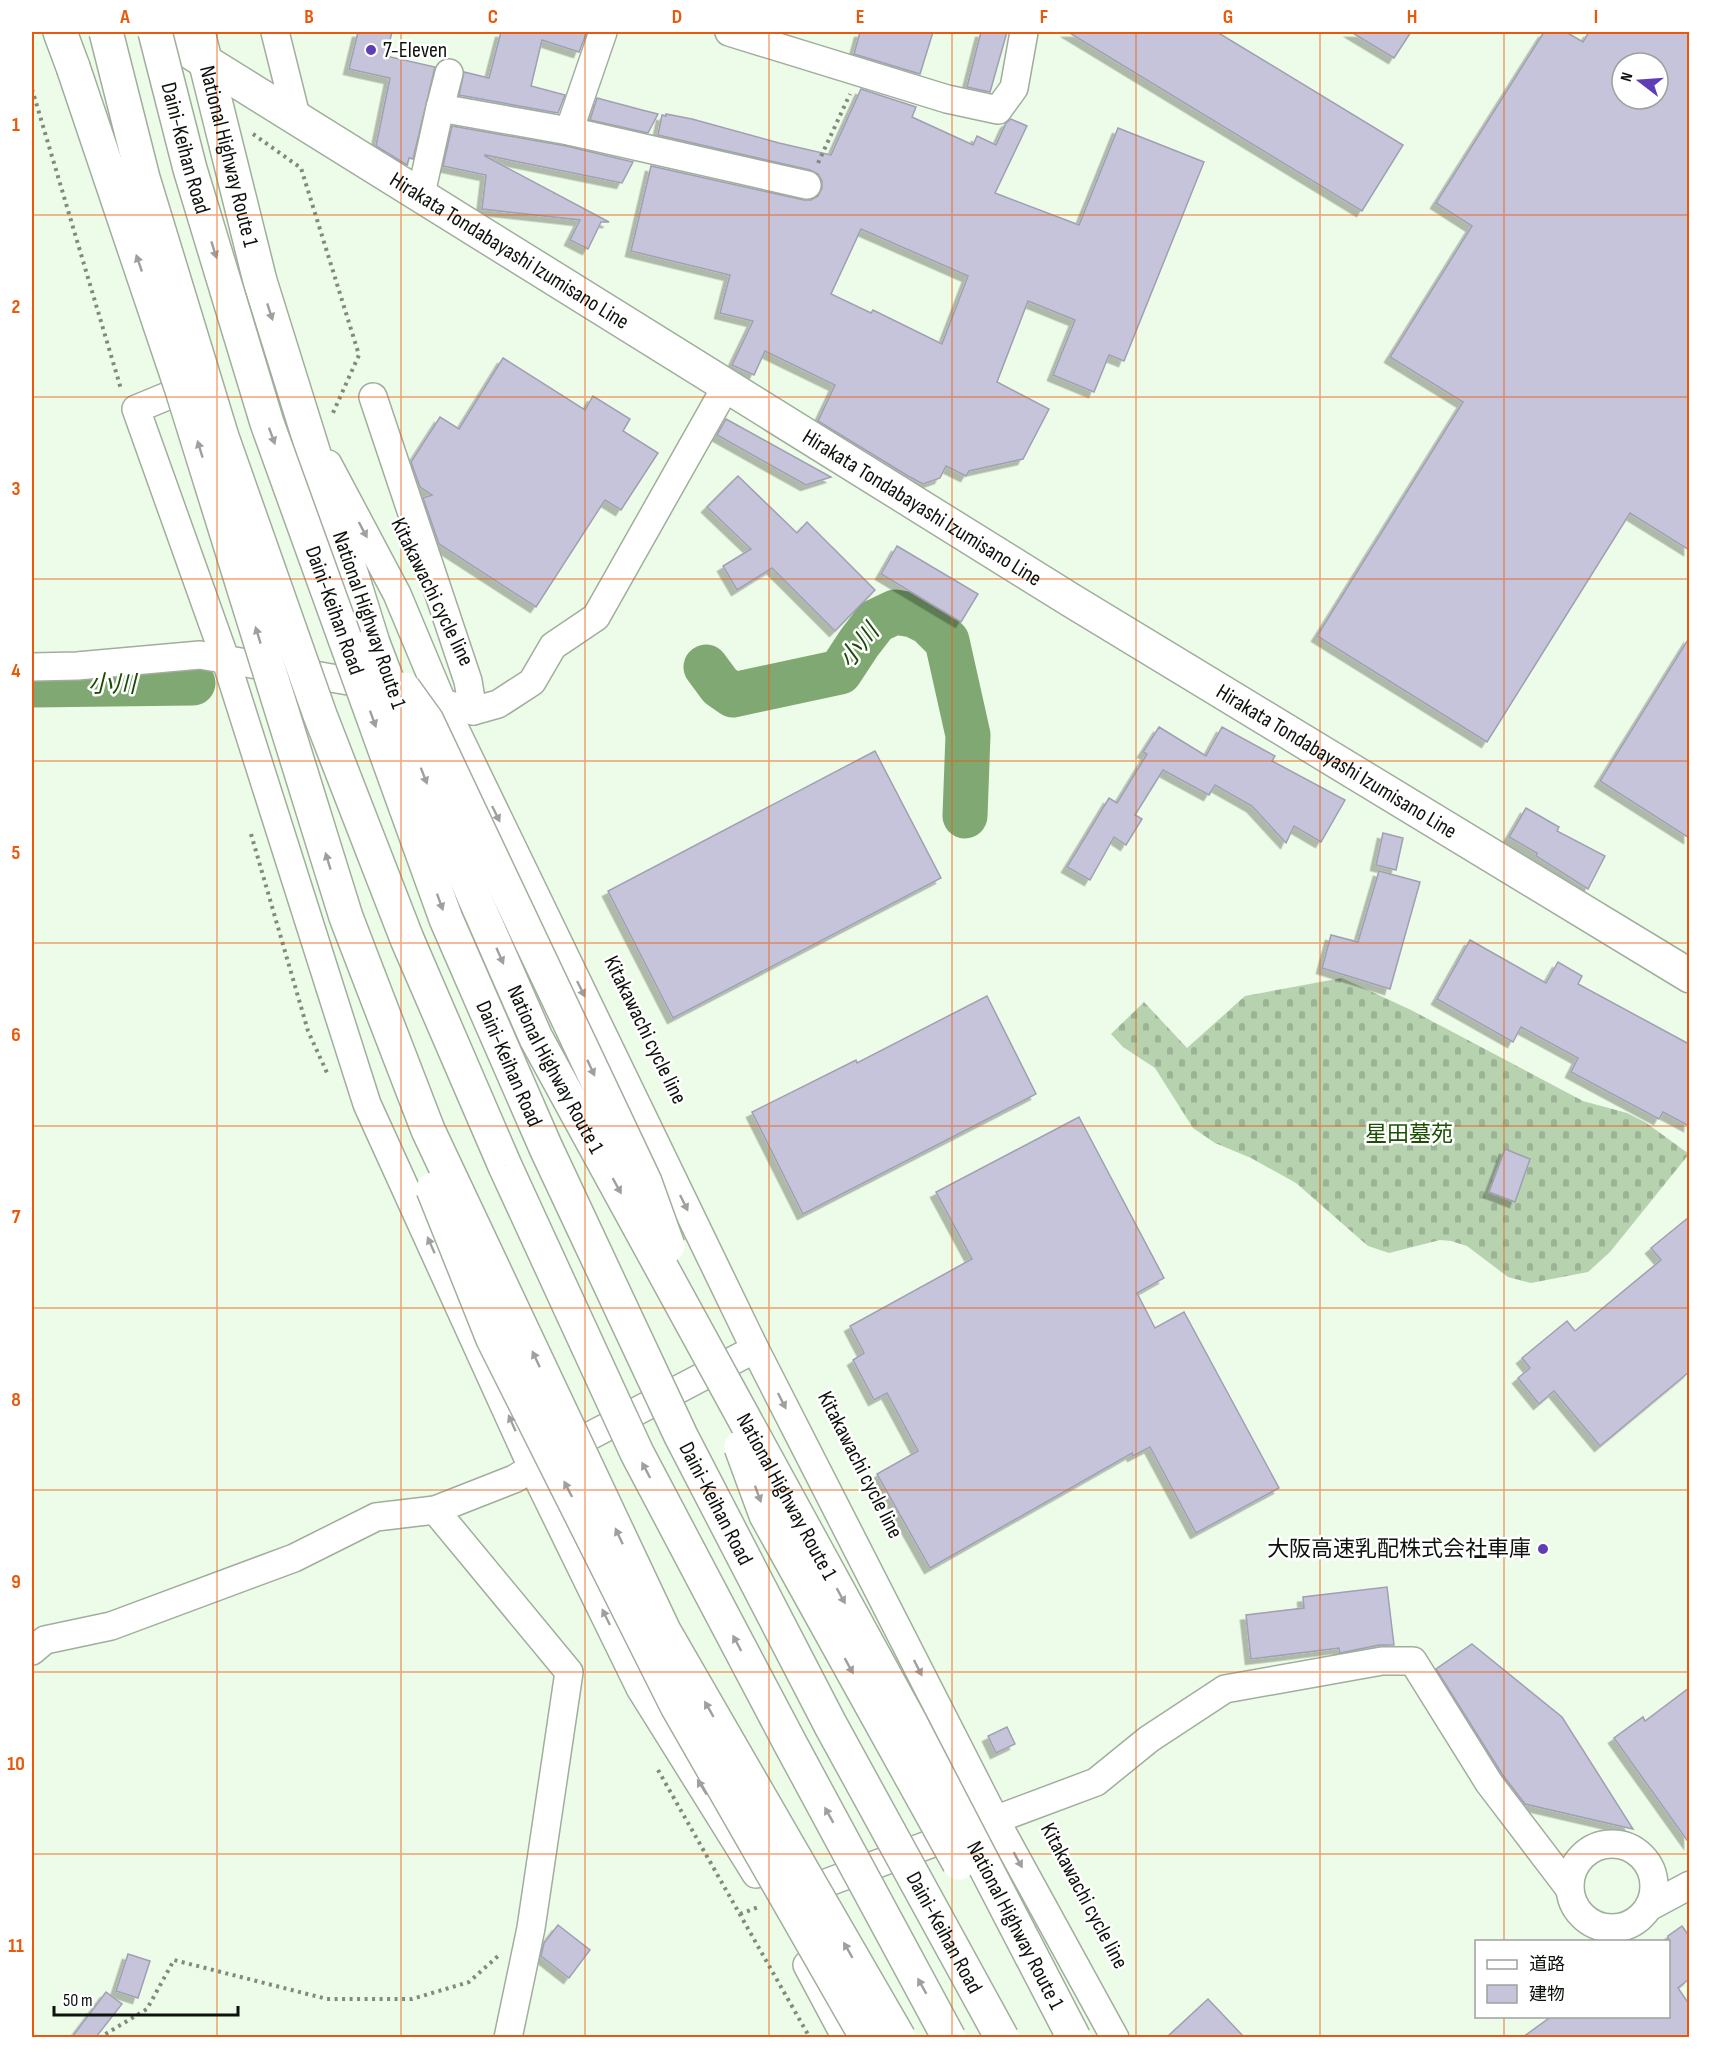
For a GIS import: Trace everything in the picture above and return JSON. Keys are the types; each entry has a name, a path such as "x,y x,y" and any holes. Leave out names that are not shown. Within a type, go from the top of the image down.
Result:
{"main road":[{"path":"60,32 182,390 346,917 428,1130 664,1630 899,2037"},
{"name":"Daini-Keihan Road","path":"105,32 143,178 222,437 320,715 406,939 504,1166 637,1453 790,1745 950,2037"},
{"name":"Daini-Keihan Road","path":"156,32 190,169 267,423 446,919 546,1148 681,1436 831,1724 1002,2037"},
{"name":"Hirakata Tondabayashi Izumisano Line","path":"156,32 201,45 296,116 1069,599 1689,976"},
{"name":"National Highway Route 1","path":"201,45 260,280 317,422 373,643 440,819 536,1038 904,1710 1074,2037"},
{"path":"373,643 427,721 645,1182 766,1515 1056,2037"},
{"path":"346,917 365,1017 493,1339 677,1706 867,2037"}],"street":[{"path":"275,32 296,116"},
{"path":"569,131 603,32"},
{"path":"729,32 947,99 998,110 1014,88 1024,32"},
{"path":"422,194 449,73"},
{"path":"440,108 569,131 807,185"},
{"path":"32,667 77,666 200,655 399,690 473,711 498,704 532,682 553,646 596,617 727,385"},
{"path":"182,390 136,409 226,661 367,1104 532,1467 640,1688 773,1902 846,2037"},
{"path":"373,397 468,681 473,711"},
{"path":"317,422 397,594 443,704 755,1349 996,1821 1115,2037"},
{"path":"32,1651 45,1640 111,1626 294,1558 376,1517 435,1510 514,1479 532,1467 755,1349"},
{"path":"435,1510 569,1672 531,1928 508,2037"},
{"path":"773,1902 1096,1782 1149,1739 1225,1689 1382,1660 1413,1661 1489,1783 1569,1888"},
{"path":"1615,1844 1628,1847 1640,1855 1649,1866 1654,1879 1654,1894 1649,1907 1641,1918 1616,1929 1602,1928 1590,1923 1579,1914 1572,1902 1569,1888 1571,1874 1578,1861 1588,1851 1600,1845 1615,1844"},
{"path":"1649,1907 1689,1885"}],"path":[{"path":"807,185 860,72"},
{"path":"244,128 302,168 358,355 317,422"},
{"path":"740,1914 773,1902"},
{"path":"99,2037 147,2009 174,1960 327,1999 412,1999 469,1982 531,1928"}],"green space":[{"name":"星田墓苑","path":"1342,978 1411,1010 1583,1101 1627,1113 1645,1122 1689,1154 1610,1252 1588,1272 1531,1283 1508,1277 1467,1246 1451,1241 1440,1240 1389,1253 1368,1246 1296,1183 1251,1158 1215,1143 1193,1128 1155,1068 1123,1047 1111,1034 1144,1002 1187,1048 1245,996"}],"building":[{"path":"358,32 392,32 386,56 435,67 413,159 409,158 407,165 376,146 390,78 349,69"},
{"path":"501,32 587,32 579,52 542,40 531,86 565,95 558,113 459,95 464,72 489,78"},
{"path":"860,32 933,32 920,74 854,54"},
{"path":"981,32 1007,32 990,92 967,87"},
{"path":"1068,32 1217,32 1403,145 1362,211"},
{"path":"1351,32 1411,32 1394,58"},
{"path":"1544,32 1566,32 1583,42 1589,32 1689,32 1689,550 1630,513 1487,742 1317,636 1463,402 1390,357 1472,226 1436,203"},
{"path":"861,89 916,107 912,117 973,145 977,136 996,145 1006,123 1011,119 1027,126 995,193 1079,225 1118,128 1204,162 1124,361 1109,355 1094,392 1053,375 1075,320 1028,301 997,382 1049,409 1023,459 969,471 966,476 946,466 940,478 923,484 818,421 835,385 765,351 754,375 732,365 753,321 720,313 730,275 631,251 651,166 804,200 811,200 818,196 822,188 822,181 818,174 810,170 658,135 662,115 692,119 831,155","holes":["861,229 968,276 942,344 873,310 871,313 831,294"]},
{"path":"597,98 658,114 648,133 590,120"},
{"path":"452,126 566,146 633,162 622,183 485,155 609,222 601,222 588,249 570,240 580,220 482,209 486,175 443,166"},
{"path":"503,358 585,410 593,396 630,419 623,431 658,453 621,510 605,500 536,607 439,544 423,498 432,495 420,487 411,462 440,417 459,429"},
{"path":"726,419 831,477 806,485 717,435"},
{"path":"738,476 797,533 807,522 875,590 835,631 772,568 737,590 723,566 751,549 707,507"},
{"path":"897,546 978,594 961,622 881,574"},
{"path":"1689,638 1689,838 1600,781"},
{"path":"1159,727 1206,756 1222,727 1275,756 1272,761 1345,800 1321,842 1294,826 1286,843 1252,806 1215,785 1209,795 1163,770 1135,815 1142,819 1126,845 1114,837 1090,880 1067,867 1109,798 1117,803 1147,754 1143,752"},
{"path":"875,751 941,878 673,1018 608,891"},
{"path":"1526,808 1559,827 1557,831 1605,856 1588,889 1536,856 1537,853 1509,837"},
{"path":"1383,833 1403,838 1396,870 1376,865"},
{"path":"1379,871 1420,882 1390,989 1322,968 1331,935 1358,942"},
{"path":"1470,940 1546,983 1558,962 1582,976 1578,984 1689,1044 1689,1126 1663,1112 1659,1119 1571,1072 1578,1058 1521,1027 1513,1042 1437,999"},
{"path":"987,996 1036,1094 803,1214 752,1112 856,1060 857,1063"},
{"path":"1079,1117 1164,1278 1137,1293 1155,1328 1184,1312 1279,1488 1196,1533 1150,1447 1133,1456 1132,1453 930,1568 877,1474 918,1451 887,1393 874,1400 853,1360 864,1353 850,1326 972,1259 936,1192"},
{"path":"1505,1149 1530,1159 1515,1202 1489,1192"},
{"path":"1689,1217 1689,1372 1600,1446 1554,1391 1539,1404 1518,1378 1530,1368 1522,1358 1567,1321 1575,1331 1661,1260 1651,1248"},
{"path":"1387,1587 1394,1645 1379,1645 1340,1653 1339,1648 1251,1659 1246,1615 1304,1608 1303,1597"},
{"path":"1472,1644 1562,1717 1633,1829 1525,1804 1502,1774 1436,1669"},
{"path":"1689,1688 1689,1843 1614,1738 1643,1717 1645,1721"},
{"path":"1007,1727 1015,1744 996,1753 988,1736"},
{"path":"558,1925 590,1950 569,1978 541,1956 544,1943"},
{"path":"1682,1926 1689,1936 1689,1979 1678,1988 1689,2004 1689,2037 1523,2037 1549,2018 1670,2018 1670,1940 1668,1936"},
{"path":"128,1954 150,1961 138,1998 116,1991"},
{"path":"106,1992 122,2004 96,2037 72,2037"},
{"path":"1208,1999 1244,2037 1167,2037"}],"waterway":[{"name":"小川","path":"706,667 720,686 733,695 840,672 876,621 895,612 913,615 929,623 947,641 968,735 965,816"},
{"name":"小川","path":"32,685 193,683"}],"place":[{"name":"7-Eleven","path":"371,50"},
{"name":"大阪高速乳配株式会社車庫","path":"1543,1549"}]}
